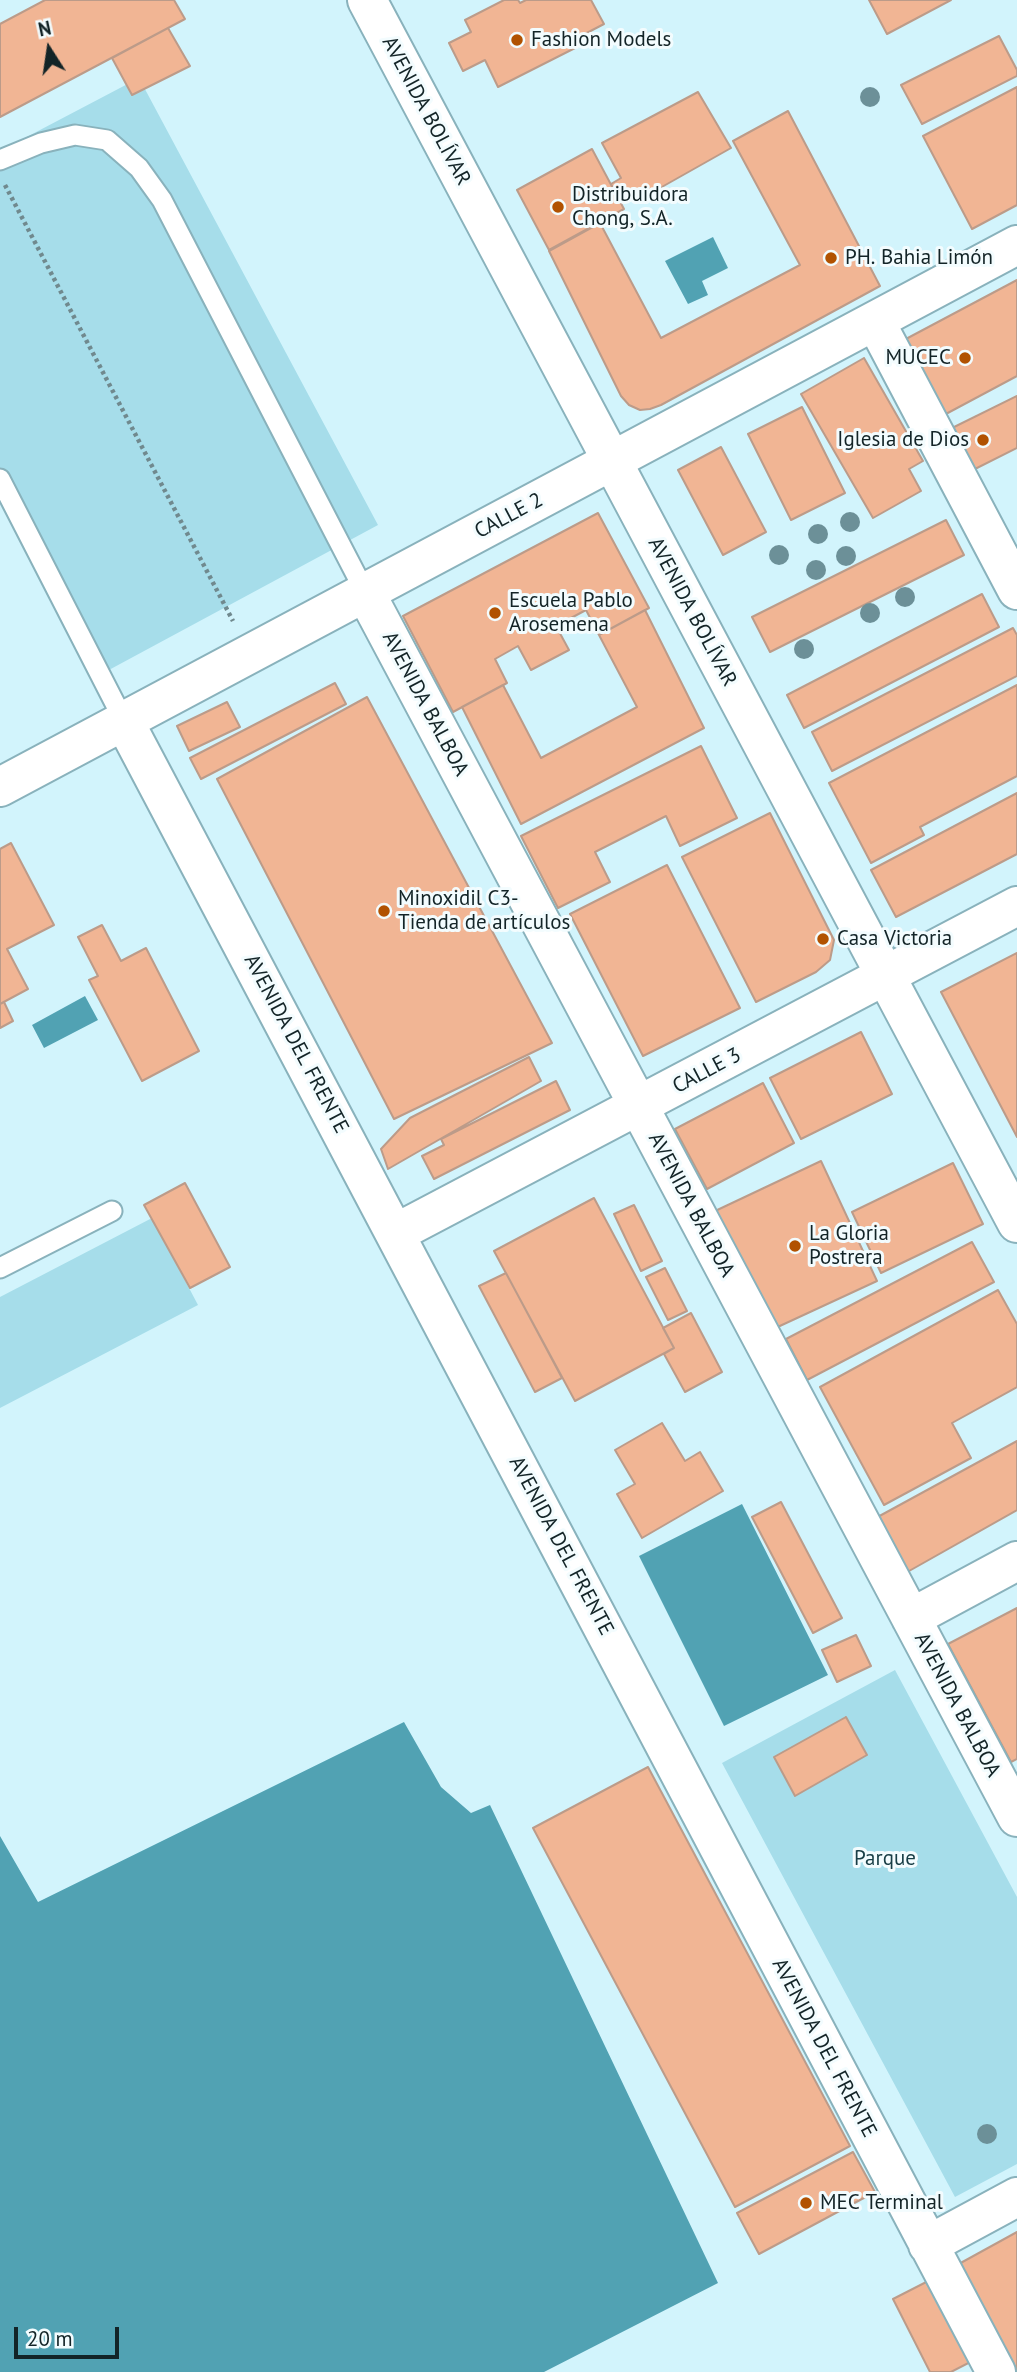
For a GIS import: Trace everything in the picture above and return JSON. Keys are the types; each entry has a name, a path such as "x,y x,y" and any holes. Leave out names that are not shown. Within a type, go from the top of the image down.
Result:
{"street":[{"name":"AVENIDA BOLÍVAR","path":"367,0 1017,1223"},
{"name":"CALLE 2","path":"0,787 1017,245"},
{"path":"875,321 1017,590"},
{"name":"AVENIDA BALBOA","path":"365,592 1017,1817"},
{"name":"AVENIDA DEL FRENTE","path":"124,721 996,2372"},
{"name":"CALLE 3","path":"396,1233 1017,906"},
{"path":"911,1618 1017,1561"},
{"path":"928,2245 1017,2197"}],"lane":[{"path":"0,160 41,143 75,135 107,140 139,168 162,200 365,592"},
{"path":"0,479 124,721"},
{"path":"0,1268 112,1211"}],"path":[{"path":"0,175 249,653"}],"green space":[{"path":"139,78 378,525 107,671 0,471 0,151"},
{"path":"152,1218 198,1305 0,1408 0,1297"},
{"name":"Parque","path":"895,1670 1017,1897 1017,2164 955,2197 722,1763"}],"shaded area":[{"path":"713,237 728,268 702,281 708,295 688,304 665,261"},
{"path":"85,996 98,1020 44,1048 32,1025"},
{"path":"742,1504 828,1675 724,1726 639,1556"},
{"path":"404,1722 441,1787 471,1813 490,1805 718,2283 544,2372 0,2372 0,1836 38,1902"}],"building":[{"path":"45,0 174,0 185,19 0,117 0,24"},
{"name":"Fashion Models","path":"504,0 518,0 520,3 526,0 591,0 604,24 577,38 581,45 498,87 485,60 463,71 449,43 471,32 465,20"},
{"path":"869,0 951,0 887,34"},
{"path":"168,28 190,66 132,95 112,58"},
{"path":"999,36 1017,70 1017,76 922,124 901,85"},
{"path":"1017,87 1017,205 972,229 923,136"},
{"path":"698,92 731,148 637,201 632,193 619,200 611,184 621,178 602,143"},
{"name":"PH. Bahia Limón","path":"788,111 880,286 661,405 640,410 629,405 621,396 549,251 600,223 661,338 800,265 733,141"},
{"path":"592,149 624,209 549,250 517,190"},
{"name":"MUCEC","path":"1017,280 1017,376 944,415 904,340"},
{"path":"864,358 923,461 909,469 921,491 873,518 801,394"},
{"name":"Iglesia de Dios","path":"1017,396 1017,448 965,474 944,432"},
{"path":"802,407 845,493 791,520 748,434"},
{"path":"721,447 766,532 723,555 678,470"},
{"name":"Escuela Pablo Arosemena","path":"598,513 649,608 599,635 586,610 556,626 569,650 531,670 518,646 495,659 507,683 453,712 403,616"},
{"path":"946,520 964,555 770,652 752,617"},
{"path":"982,594 999,627 804,728 787,695"},
{"name":"Escuela Pablo Arosemena","path":"645,610 704,728 521,824 462,707 503,685 541,758 637,707 599,635"},
{"path":"1013,628 1017,635 1017,676 832,771 812,732"},
{"path":"335,683 346,704 201,779 190,758"},
{"path":"1017,685 1017,776 920,827 924,835 871,863 829,783"},
{"name":"Minoxidil C3- Tienda de artículos","path":"367,697 552,1043 394,1119 217,779"},
{"path":"227,702 240,727 189,751 177,726"},
{"path":"701,746 737,818 680,846 666,816 595,852 610,882 558,908 521,836"},
{"path":"1017,793 1017,854 896,917 871,870"},
{"path":"770,813 834,940 830,960 816,972 756,1002 682,857"},
{"path":"11,843 54,925 7,949 28,989 0,1004 0,849"},
{"path":"667,865 740,1008 643,1056 570,914"},
{"path":"102,925 121,961 146,948 199,1051 142,1081 89,980 98,976 78,937"},
{"path":"1017,953 1017,1137 941,992"},
{"path":"4,1002 13,1021 0,1028 0,1004"},
{"path":"861,1032 892,1094 801,1139 770,1078"},
{"path":"529,1057 541,1081 388,1169 381,1149 410,1118"},
{"path":"556,1081 570,1110 434,1179 422,1156 444,1145 441,1139"},
{"path":"763,1083 794,1143 707,1189 675,1129"},
{"name":"La Gloria Postrera","path":"821,1161 877,1281 769,1331 713,1212"},
{"path":"953,1163 983,1224 881,1273 852,1212"},
{"path":"185,1183 230,1267 190,1288 144,1205"},
{"path":"594,1198 674,1348 575,1401 494,1251"},
{"path":"634,1205 662,1261 641,1271 614,1214"},
{"path":"972,1242 994,1282 807,1380 786,1339"},
{"path":"665,1268 687,1311 668,1320 646,1277"},
{"path":"506,1273 562,1378 535,1392 479,1286"},
{"path":"998,1290 1017,1324 1017,1387 952,1423 971,1458 884,1505 820,1387"},
{"path":"691,1313 722,1372 685,1392 664,1354 674,1348 663,1328"},
{"path":"662,1423 685,1461 700,1452 723,1491 642,1538 617,1494 635,1484 615,1450"},
{"path":"1017,1441 1017,1510 902,1575 874,1519"},
{"path":"781,1502 842,1618 813,1633 752,1517"},
{"path":"1017,1608 1017,1759 1011,1762 948,1644"},
{"path":"856,1635 871,1666 837,1682 822,1650"},
{"path":"846,1717 867,1755 795,1796 774,1757"},
{"path":"648,1767 850,2146 735,2207 533,1828"},
{"name":"MEC Terminal","path":"853,2152 875,2192 759,2254 737,2213"},
{"path":"1017,2232 1017,2369 1016,2370 957,2265"},
{"path":"940,2275 982,2356 951,2372 930,2372 893,2299"}],"place":[{"name":"Fashion Models","path":"517,40"},
{"name":"Distribuidora Chong, S.A.","path":"558,207"},
{"name":"PH. Bahia Limón","path":"831,258"},
{"name":"MUCEC","path":"965,358"},
{"name":"Iglesia de Dios","path":"983,440"},
{"name":"Escuela Pablo Arosemena","path":"495,613"},
{"name":"Minoxidil C3- Tienda de artículos","path":"384,911"},
{"name":"Casa Victoria","path":"823,939"},
{"name":"La Gloria Postrera","path":"795,1246"},
{"name":"MEC Terminal","path":"806,2203"}]}
